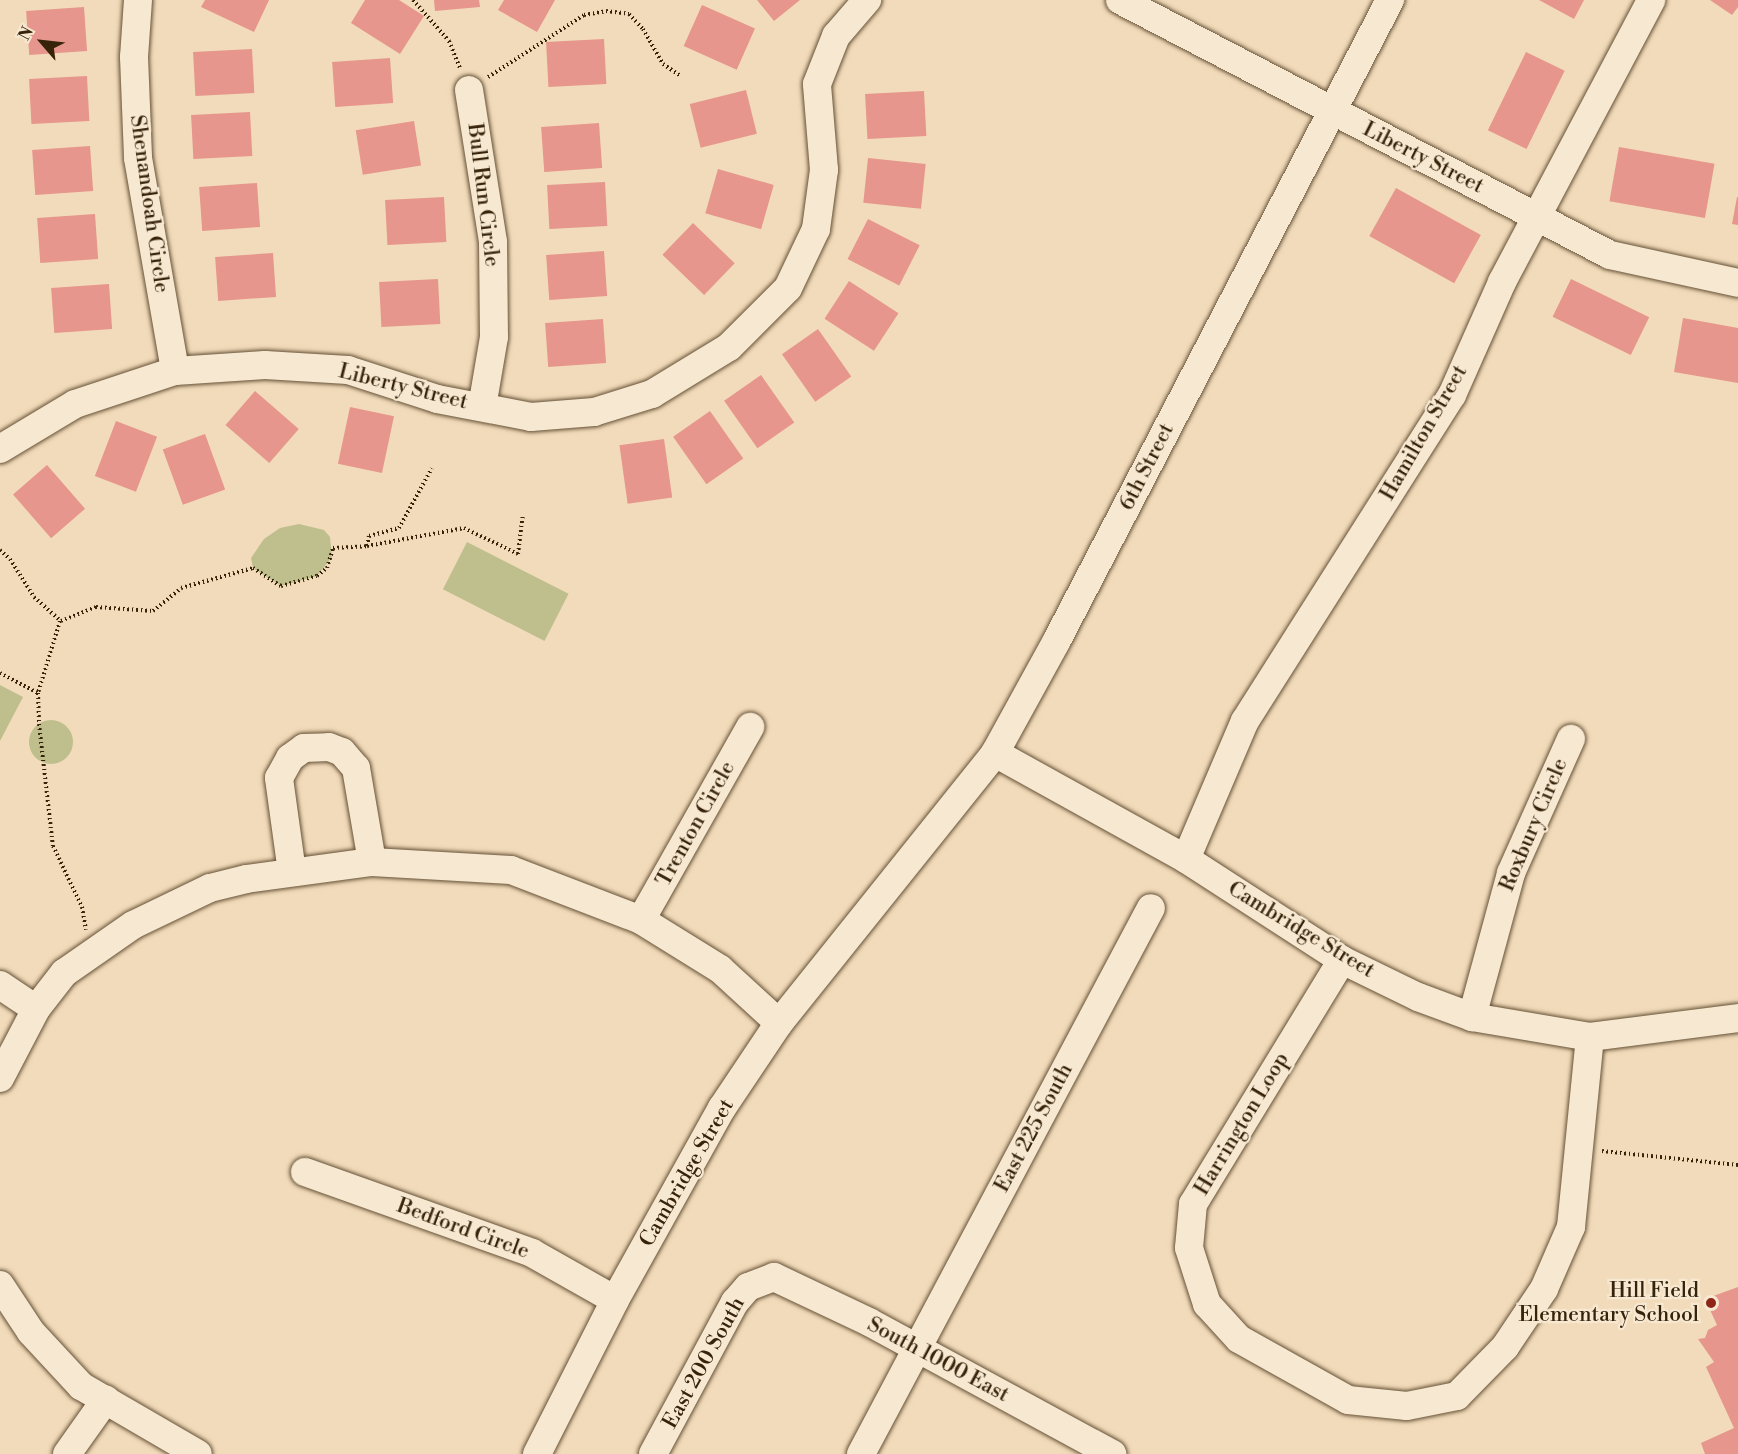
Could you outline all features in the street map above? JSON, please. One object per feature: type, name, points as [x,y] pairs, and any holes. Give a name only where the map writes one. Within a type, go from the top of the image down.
[{"type":"street","name":"Shenandoah Circle","points":[[138,0],[134,57],[138,158],[175,371]]},
{"type":"street","name":"Liberty Street","points":[[0,449],[75,404],[175,371],[265,364],[348,370],[437,399],[531,417],[594,412],[652,394],[729,347],[788,288],[816,229],[824,170],[806,84],[836,36],[867,0]]},
{"type":"street","name":"Liberty Street","points":[[1120,0],[1610,255],[1738,283]]},
{"type":"street","name":"6th Street","points":[[869,912],[994,753],[1390,0]]},
{"type":"street","name":"Hamilton Street","points":[[1186,859],[1245,721],[1452,395],[1502,282],[1651,0]]},
{"type":"street","name":"Bull Run Circle","points":[[469,90],[493,242],[494,337],[482,407]]},
{"type":"street","name":"Trenton Circle","points":[[641,920],[750,727]]},
{"type":"street","name":"Roxbury Circle","points":[[1472,1017],[1510,873],[1571,739]]},
{"type":"street","points":[[292,872],[279,778],[290,758],[304,748],[329,747],[342,752],[356,768],[372,862]]},
{"type":"street","name":"Cambridge Street","points":[[994,753],[1186,859],[1342,960],[1418,997],[1472,1017],[1590,1037],[1738,1018]]},
{"type":"street","points":[[0,1078],[36,1009],[64,972],[90,951],[169,905],[210,888],[292,872],[372,862],[512,870],[641,920],[720,969],[779,1023]]},
{"type":"street","name":"East 225 South","points":[[861,1454],[1151,908]]},
{"type":"street","name":"Cambridge Street","points":[[537,1454],[615,1300],[722,1108],[779,1023],[869,912]]},
{"type":"street","name":"Harrington Loop","points":[[1342,960],[1193,1204],[1189,1248],[1208,1304],[1239,1339],[1348,1400],[1407,1406],[1457,1396],[1505,1347],[1544,1289],[1571,1227],[1590,1037]]},
{"type":"street","points":[[0,986],[36,1009]]},
{"type":"street","name":"Bedford Circle","points":[[305,1172],[532,1253],[615,1300]]},
{"type":"street","name":"South 1000 East","points":[[762,1280],[774,1277],[789,1281],[1112,1454]]},
{"type":"street","name":"East 200 South","points":[[653,1454],[735,1302],[748,1287],[762,1280]]},
{"type":"street","points":[[0,1285],[54,1360],[81,1386],[198,1454]]},
{"type":"street","points":[[67,1454],[106,1399]]},
{"type":"path","points":[[413,0],[449,41],[469,90],[559,29],[584,15],[606,11],[629,14],[643,29],[663,64],[681,76]]},
{"type":"path","points":[[367,546],[369,536],[399,528],[432,468]]},
{"type":"path","points":[[61,621],[96,607],[153,611],[181,588],[253,568],[281,586],[317,576],[327,568],[333,548],[367,546],[464,528],[518,554],[523,516]]},
{"type":"path","points":[[0,550],[10,559],[34,597],[61,621]]},
{"type":"path","points":[[61,621],[38,693],[53,846],[82,907],[90,951]]},
{"type":"path","points":[[0,673],[38,693]]},
{"type":"path","points":[[1602,1151],[1738,1166]]},
{"type":"green space","points":[[299,524],[324,530],[330,537],[332,557],[317,576],[281,586],[253,568],[251,558],[264,539],[280,528]]},
{"type":"green space","points":[[467,542],[569,594],[545,641],[443,589]]},
{"type":"green space","points":[[0,685],[23,697],[0,741]]},
{"type":"green space","points":[[51,720],[66,727],[73,742],[66,757],[51,764],[36,757],[29,742],[36,727]]},
{"type":"building","points":[[205,0],[269,0],[254,32],[201,7]]},
{"type":"building","points":[[365,0],[399,0],[424,16],[400,54],[351,23]]},
{"type":"building","points":[[434,0],[479,0],[480,7],[435,11]]},
{"type":"building","points":[[504,0],[555,0],[537,32],[498,10]]},
{"type":"building","points":[[757,0],[800,0],[774,21]]},
{"type":"building","points":[[1539,0],[1584,0],[1574,19]]},
{"type":"building","points":[[1710,0],[1738,0],[1738,7],[1732,15]]},
{"type":"building","points":[[702,5],[755,29],[737,70],[684,46]]},
{"type":"building","points":[[84,7],[87,51],[29,55],[26,11]]},
{"type":"building","points":[[604,39],[606,84],[548,87],[546,42]]},
{"type":"building","points":[[252,49],[254,93],[195,96],[193,52]]},
{"type":"building","points":[[1526,52],[1565,71],[1527,149],[1488,130]]},
{"type":"building","points":[[390,58],[393,103],[335,107],[332,62]]},
{"type":"building","points":[[87,76],[89,121],[31,124],[29,79]]},
{"type":"building","points":[[746,90],[757,134],[701,148],[690,104]]},
{"type":"building","points":[[924,91],[926,136],[867,139],[865,94]]},
{"type":"building","points":[[250,112],[252,156],[193,159],[191,115]]},
{"type":"building","points":[[414,121],[421,165],[363,175],[356,130]]},
{"type":"building","points":[[599,123],[602,168],[544,172],[541,127]]},
{"type":"building","points":[[90,146],[93,191],[35,195],[32,150]]},
{"type":"building","points":[[1619,147],[1715,164],[1705,218],[1609,201]]},
{"type":"building","points":[[868,158],[926,164],[921,209],[863,203]]},
{"type":"building","points":[[718,169],[774,185],[761,229],[705,213]]},
{"type":"building","points":[[605,182],[607,226],[549,229],[547,185]]},
{"type":"building","points":[[257,183],[260,227],[202,231],[199,187]]},
{"type":"building","points":[[1396,188],[1481,235],[1454,283],[1369,236]]},
{"type":"building","points":[[444,197],[446,242],[387,245],[385,200]]},
{"type":"building","points":[[1738,197],[1738,225],[1732,224]]},
{"type":"building","points":[[95,214],[98,259],[40,263],[37,218]]},
{"type":"building","points":[[868,219],[920,245],[899,285],[848,259]]},
{"type":"building","points":[[693,223],[735,263],[704,295],[662,255]]},
{"type":"building","points":[[604,251],[607,296],[549,300],[546,255]]},
{"type":"building","points":[[273,253],[276,297],[218,301],[215,257]]},
{"type":"building","points":[[438,279],[440,324],[381,327],[379,282]]},
{"type":"building","points":[[1571,279],[1649,317],[1631,355],[1553,317]]},
{"type":"building","points":[[849,281],[898,313],[874,351],[824,319]]},
{"type":"building","points":[[109,284],[112,329],[54,333],[51,288]]},
{"type":"building","points":[[1683,318],[1738,328],[1738,383],[1674,372]]},
{"type":"building","points":[[603,319],[606,363],[548,367],[545,323]]},
{"type":"building","points":[[818,329],[851,377],[815,402],[782,354]]},
{"type":"building","points":[[761,375],[794,423],[757,448],[724,401]]},
{"type":"building","points":[[255,391],[299,429],[269,463],[225,425]]},
{"type":"building","points":[[350,407],[394,416],[382,473],[338,464]]},
{"type":"building","points":[[710,411],[743,459],[706,484],[673,437]]},
{"type":"building","points":[[116,421],[157,437],[136,492],[95,476]]},
{"type":"building","points":[[205,434],[225,489],[183,505],[163,449]]},
{"type":"building","points":[[664,439],[672,497],[628,504],[619,445]]},
{"type":"building","points":[[47,465],[85,509],[51,538],[13,495]]},
{"type":"building","points":[[1738,1287],[1738,1454],[1705,1454],[1701,1443],[1734,1428],[1706,1367],[1714,1362],[1698,1339],[1705,1338],[1708,1330],[1717,1325],[1705,1299]]},
{"type":"place","name":"Hill Field Elementary School","points":[[1711,1303]]}]
